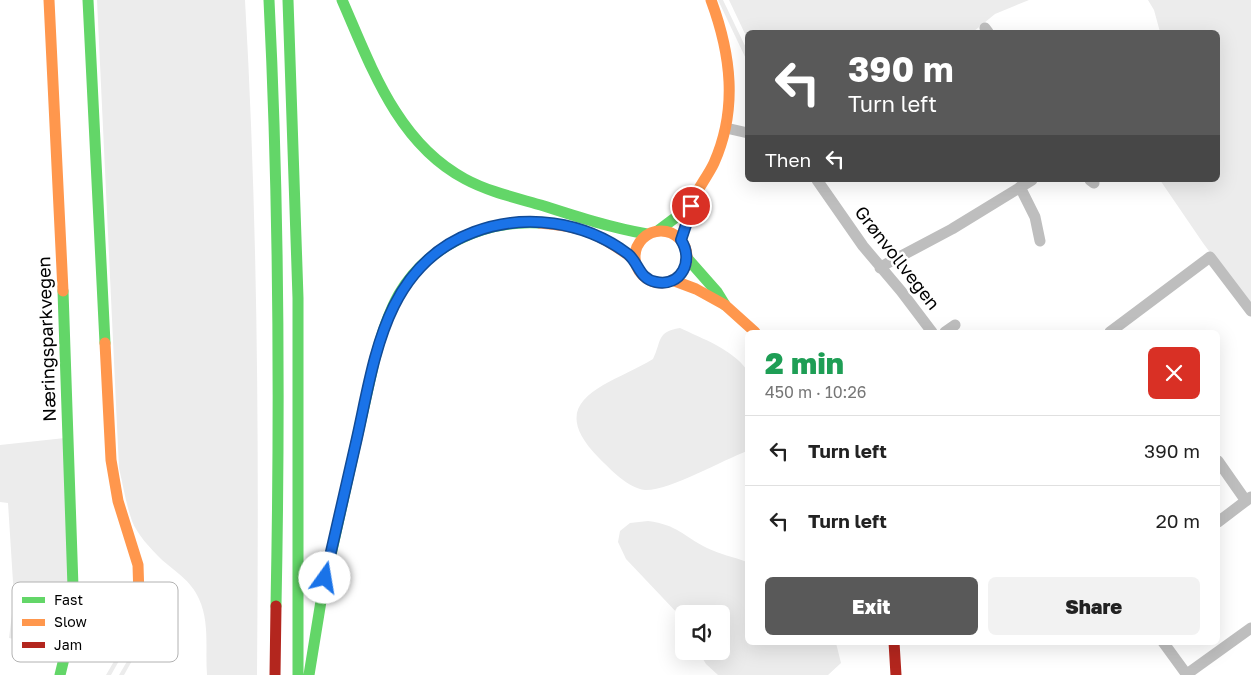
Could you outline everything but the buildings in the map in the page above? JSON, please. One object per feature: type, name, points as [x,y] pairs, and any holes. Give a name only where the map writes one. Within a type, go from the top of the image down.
[{"type":"main road","name":"Næringsparkvegen","points":[[49,0],[63,296],[73,582]]},
{"type":"main road","points":[[88,0],[111,460],[118,500],[138,565],[139,582]]},
{"type":"main road","points":[[269,0],[278,299],[278,500],[275,675]]},
{"type":"main road","points":[[288,0],[298,298],[298,675]]},
{"type":"main road","points":[[342,0],[379,82],[397,115],[425,151],[440,163],[463,178],[488,189],[610,226],[648,234]]},
{"type":"main road","points":[[681,240],[691,206],[714,164],[726,128],[730,101],[730,70],[725,38],[711,0]]},
{"type":"main road","points":[[691,206],[659,230],[648,234],[637,245],[635,260],[638,269],[648,280],[657,282],[672,280],[726,304]]},
{"type":"main road","points":[[309,675],[322,595],[374,362],[384,326],[405,285],[430,258],[453,242],[484,229],[513,222],[540,222],[580,228],[611,243],[635,260]]},
{"type":"main road","points":[[659,230],[671,232],[681,240],[686,249],[687,258],[683,270],[672,280]]},
{"type":"main road","points":[[687,258],[717,290],[726,304],[753,330]]},
{"type":"main road","points":[[894,645],[896,675]]},
{"type":"main road","name":"Næringsparkvegen","points":[[60,675],[63,662]]},
{"type":"street","points":[[726,128],[745,132]]},
{"type":"street","name":"Grønvollvegen","points":[[818,182],[880,268],[901,291],[930,330]]},
{"type":"street","points":[[880,268],[952,229],[1029,182]]},
{"type":"street","points":[[1020,187],[1036,217],[1040,240]]},
{"type":"street","points":[[1113,330],[1210,257],[1251,311]]},
{"type":"street","points":[[948,330],[955,325]]},
{"type":"street","points":[[1220,464],[1248,499],[1220,520]]},
{"type":"street","points":[[1165,645],[1187,675],[1251,628]]},
{"type":"shaded area","points":[[97,0],[245,0],[253,169],[257,338],[257,675],[207,675],[205,617],[196,592],[140,536],[132,521],[126,501],[119,468]]},
{"type":"shaded area","points":[[718,0],[723,0],[745,46],[745,57]]},
{"type":"shaded area","points":[[729,0],[1029,0],[995,14],[975,30],[745,30],[745,34]]},
{"type":"shaded area","points":[[1148,0],[1251,0],[1251,307],[1203,243],[1161,182],[1220,182],[1220,30],[1159,30],[1154,10]]},
{"type":"shaded area","points":[[680,328],[725,350],[745,368],[745,452],[668,486],[655,489],[639,489],[626,482],[614,472],[599,458],[583,438],[577,421],[579,407],[588,396],[602,386],[653,359],[661,338],[672,330]]},
{"type":"shaded area","points":[[65,438],[70,582],[13,582],[8,503],[0,502],[0,445]]},
{"type":"shaded area","points":[[648,521],[658,523],[680,532],[712,550],[745,561],[745,645],[836,645],[841,663],[828,675],[718,675],[704,660],[730,660],[730,605],[675,605],[675,611],[626,559],[618,542],[620,531],[630,523]]},
{"type":"shaded area","points":[[12,614],[12,639],[9,638]]},
{"type":"shaded area","points":[[114,662],[118,662],[111,675],[106,675]]},
{"type":"shaded area","points":[[127,662],[131,662],[124,675],[119,675]]},
{"type":"traffic: fast","points":[[88,0],[105,343]]},
{"type":"traffic: fast","points":[[269,0],[278,303],[276,606]]},
{"type":"traffic: fast","points":[[288,0],[298,298],[298,675]]},
{"type":"traffic: fast","points":[[342,0],[364,51],[389,101],[421,145],[441,164],[474,184],[493,191],[595,222],[647,234]]},
{"type":"traffic: fast","points":[[659,230],[691,206]]},
{"type":"traffic: fast","points":[[309,675],[322,595],[374,362],[384,327],[399,294],[425,262],[459,239],[478,231],[498,226],[518,223],[539,223]]},
{"type":"traffic: fast","points":[[687,258],[717,292],[725,305]]},
{"type":"traffic: fast","points":[[63,291],[73,582]]},
{"type":"traffic: fast","points":[[60,675],[63,662]]},
{"type":"traffic: slow","points":[[49,0],[63,291]]},
{"type":"traffic: slow","points":[[681,240],[692,201],[714,163],[722,143],[729,102],[727,61],[718,20],[711,0]]},
{"type":"traffic: slow","points":[[539,223],[568,226],[590,233],[635,260]]},
{"type":"traffic: slow","points":[[656,231],[666,231],[676,235],[683,242],[687,257],[683,272],[676,279],[666,283],[656,283],[646,279],[639,272],[635,262],[635,252],[639,242],[646,235],[656,231]]},
{"type":"traffic: slow","points":[[672,280],[696,289],[725,305],[753,330]]},
{"type":"traffic: slow","points":[[105,343],[111,460],[118,501],[138,565],[139,582]]},
{"type":"traffic: jam","points":[[275,675],[276,606]]},
{"type":"traffic: jam","points":[[894,645],[896,675]]},
{"type":"route","points":[[325,578],[374,362],[384,326],[405,285],[421,267],[440,250],[473,232],[513,222],[540,222],[580,228],[597,235],[635,260],[641,274],[646,278],[654,282],[663,283],[680,275],[686,264],[687,252],[681,240],[691,206]]}]
